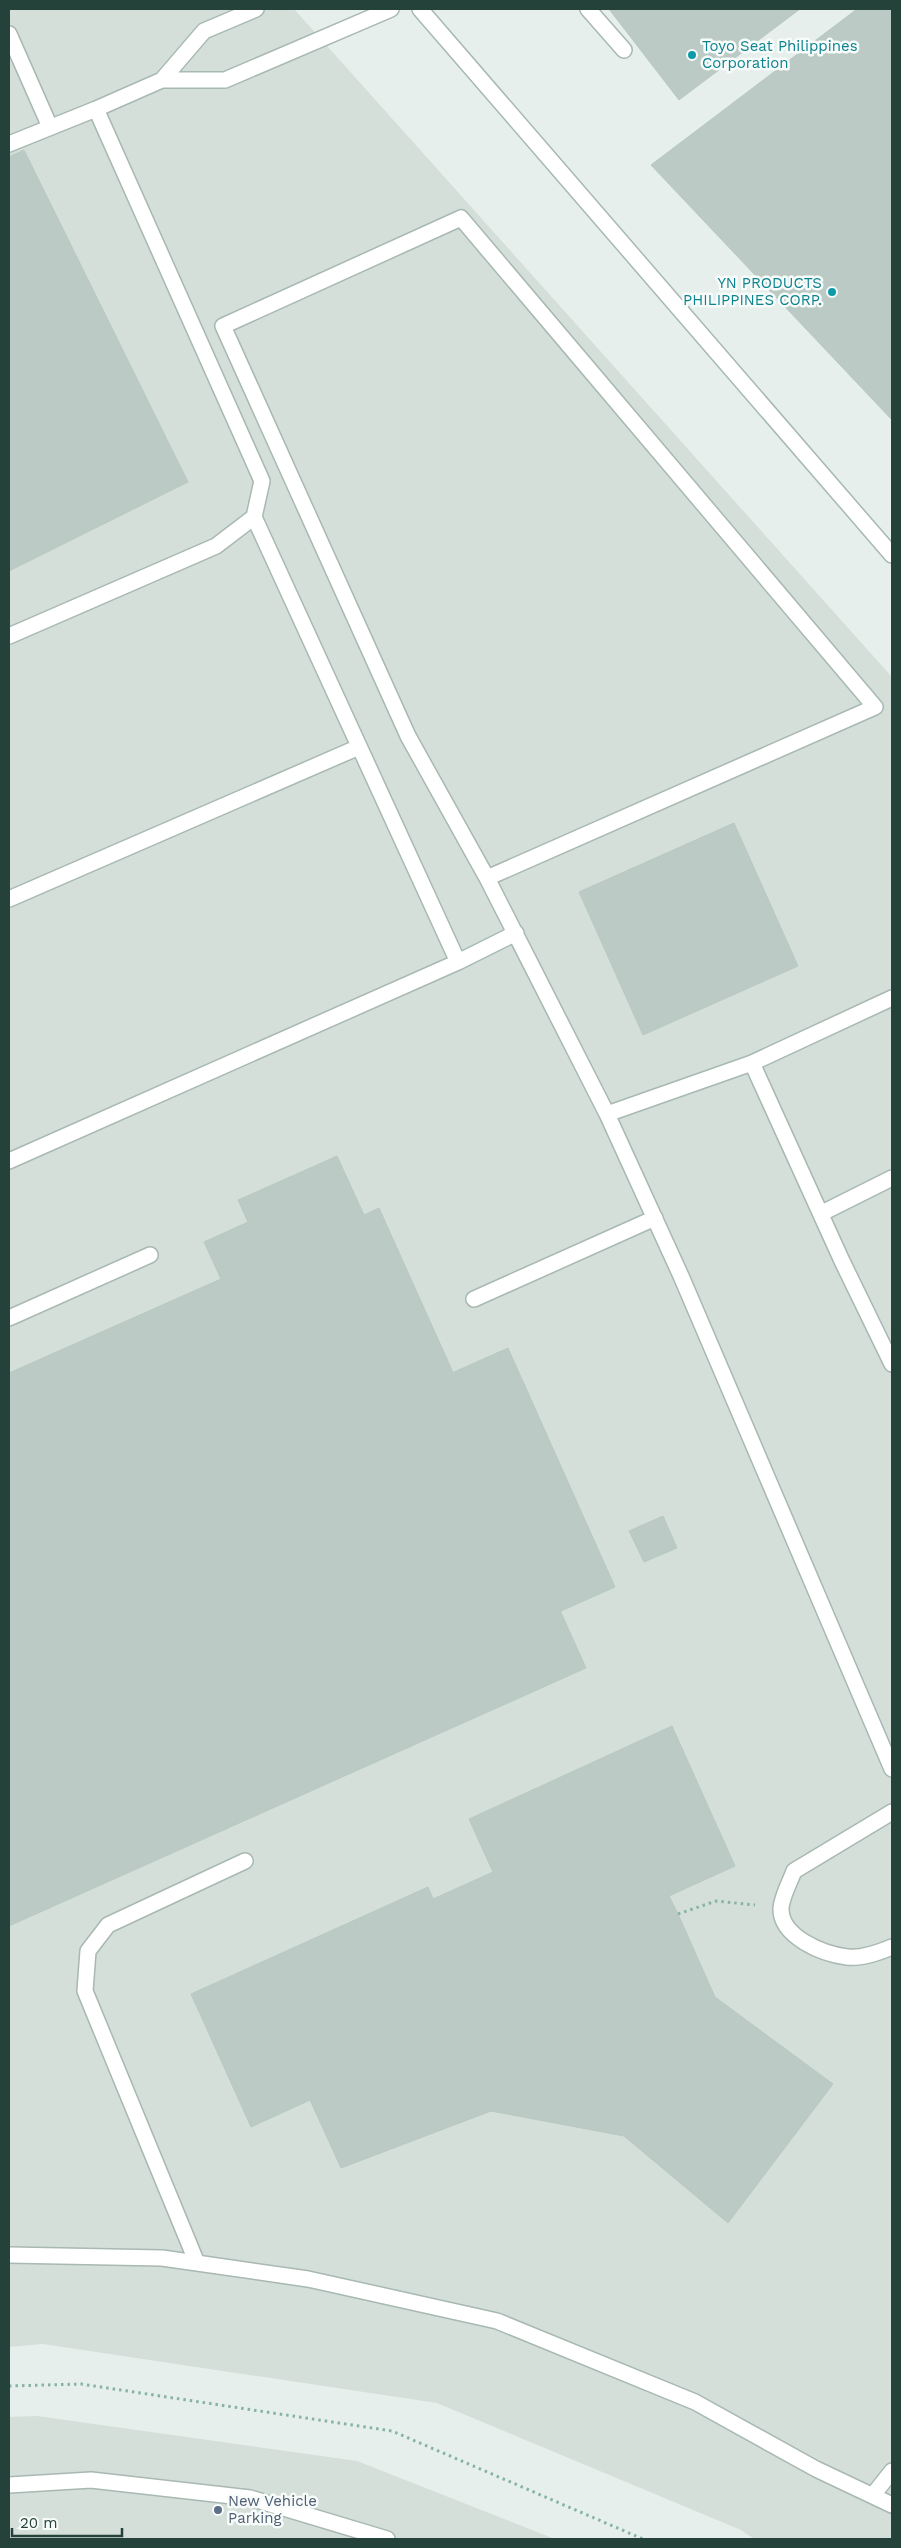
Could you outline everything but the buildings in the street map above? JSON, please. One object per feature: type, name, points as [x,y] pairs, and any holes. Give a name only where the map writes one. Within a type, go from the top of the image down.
[{"type":"street","points":[[162,80],[204,31],[256,9]]},
{"type":"street","points":[[9,144],[162,80],[225,80],[391,9]]},
{"type":"street","points":[[420,9],[892,555]]},
{"type":"street","points":[[588,9],[624,50]]},
{"type":"street","points":[[9,34],[50,127]]},
{"type":"street","points":[[96,109],[262,481],[254,517],[458,962]]},
{"type":"street","points":[[487,878],[875,707],[461,218],[223,326],[408,736],[516,933],[607,1114],[655,1218],[892,1769]]},
{"type":"street","points":[[9,636],[216,546],[254,517]]},
{"type":"street","points":[[9,898],[359,747]]},
{"type":"street","points":[[9,1161],[458,962],[516,933]]},
{"type":"street","points":[[607,1114],[752,1063],[892,998]]},
{"type":"street","points":[[752,1063],[822,1213],[842,1261],[892,1364]]},
{"type":"street","points":[[822,1213],[892,1178]]},
{"type":"street","points":[[474,1299],[655,1218]]},
{"type":"street","points":[[9,1318],[150,1255]]},
{"type":"street","points":[[892,1812],[794,1871],[781,1907],[785,1923],[801,1940],[826,1952],[849,1958],[879,1952],[892,1947]]},
{"type":"street","points":[[196,2263],[85,1991],[88,1951],[108,1925],[245,1861]]},
{"type":"street","points":[[9,2255],[162,2258],[308,2279],[497,2321],[695,2402],[816,2469],[892,2505]]},
{"type":"street","points":[[873,2495],[892,2470]]},
{"type":"street","points":[[9,2485],[91,2480],[250,2498],[386,2539]]},
{"type":"path","points":[[9,2386],[81,2384],[392,2431],[643,2539]]},
{"type":"shaded area","points":[[9,9],[294,9],[892,677],[892,2539],[754,2539],[741,2530],[437,2403],[43,2344],[9,2347]]},
{"type":"shaded area","name":"New Vehicle Parking","points":[[37,2416],[357,2461],[555,2539],[9,2539],[9,2417]]},
{"type":"place","name":"Toyo Seat Philippines Corporation","points":[[692,55]]},
{"type":"place","name":"YN PRODUCTS PHILIPPINES CORP.","points":[[832,292]]},
{"type":"place","name":"New Vehicle Parking","points":[[218,2510]]}]
